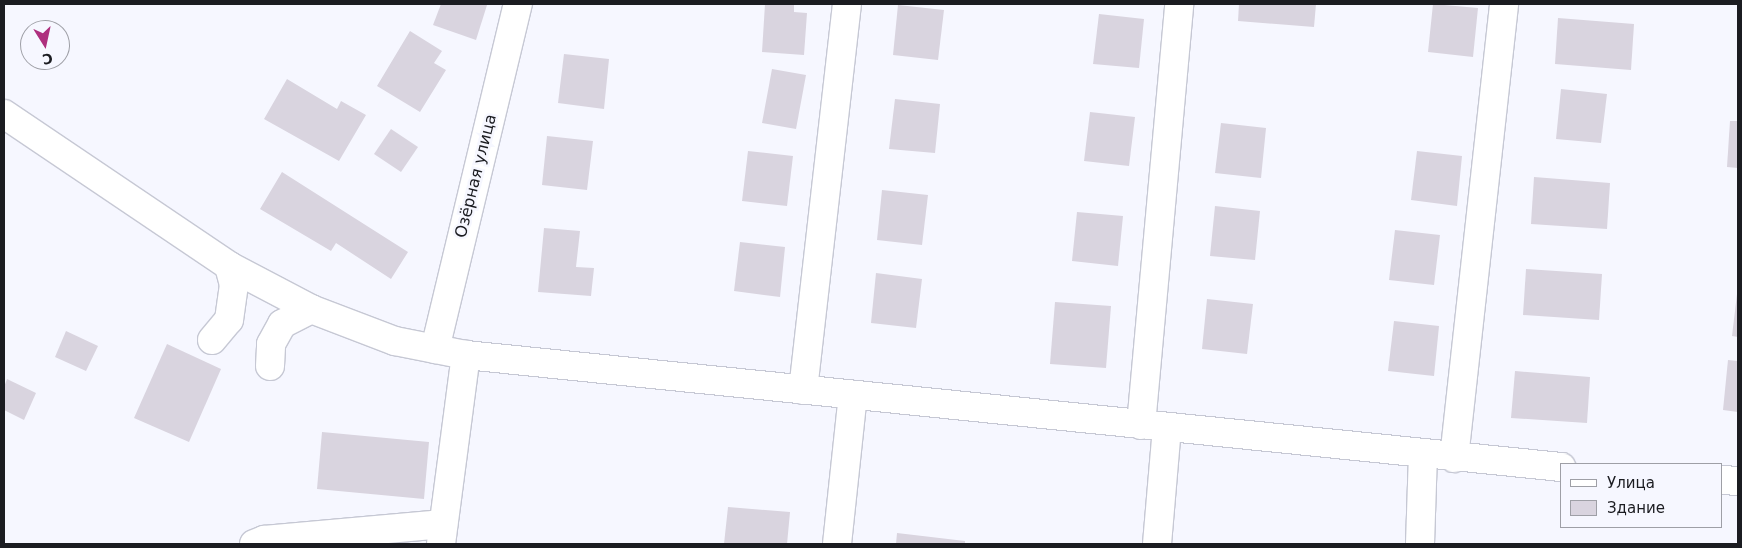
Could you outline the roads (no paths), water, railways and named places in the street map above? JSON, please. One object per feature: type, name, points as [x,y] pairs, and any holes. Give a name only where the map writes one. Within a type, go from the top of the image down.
[{"type":"street","name":"Озёрная улица","points":[[435,349],[518,4]]},
{"type":"street","points":[[803,390],[847,4]]},
{"type":"street","points":[[1157,544],[1154,427],[1178,4]]},
{"type":"street","points":[[1454,458],[1504,4]]},
{"type":"street","points":[[4,114],[229,266],[311,310],[394,341],[466,355],[1454,458],[1560,467]]},
{"type":"street","points":[[212,340],[229,320],[234,285],[229,266]]},
{"type":"street","points":[[270,366],[271,344],[282,324],[311,310]]},
{"type":"street","points":[[254,544],[264,540],[442,534],[466,355]]},
{"type":"street","points":[[837,544],[853,395]]},
{"type":"street","points":[[1420,544],[1423,454]]},
{"type":"street","points":[[1722,480],[1738,481]]}]
